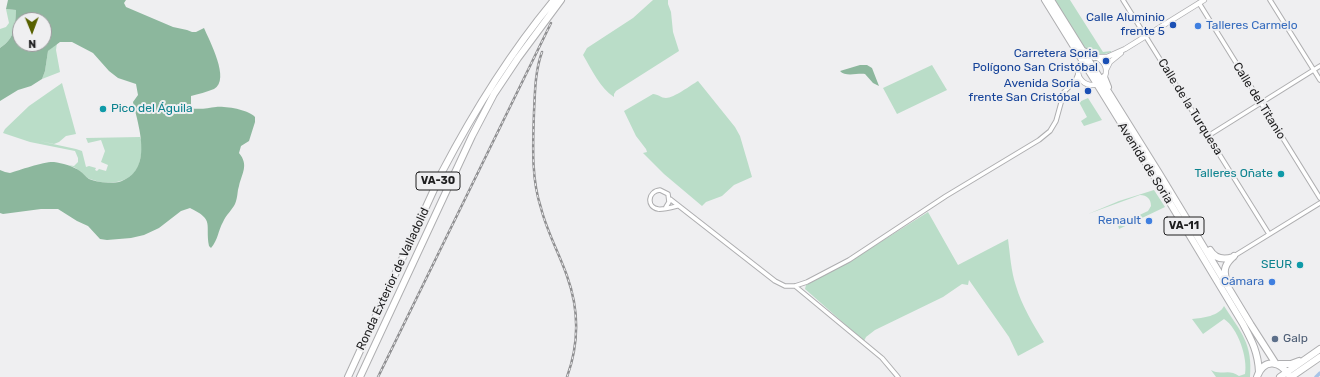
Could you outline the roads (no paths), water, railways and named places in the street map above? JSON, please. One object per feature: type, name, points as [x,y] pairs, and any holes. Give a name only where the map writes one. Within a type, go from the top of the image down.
[{"type":"highway","name":"Ronda Exterior de Valladolid","points":[[348,377],[442,172],[456,146],[488,90],[507,61],[554,0]]},
{"type":"highway","name":"Ronda Exterior de Valladolid","points":[[360,377],[475,130],[494,94],[540,27],[561,0]]},
{"type":"highway","name":"Avenida de Soria","points":[[1045,0],[1084,58],[1108,87],[1116,100],[1116,104],[1240,307],[1278,364]]},
{"type":"highway","name":"Avenida de Soria","points":[[1051,0],[1082,50],[1084,58]]},
{"type":"highway","points":[[1082,50],[1096,57]]},
{"type":"highway","name":"Avenida de Soria","points":[[1102,79],[1248,333],[1257,353],[1258,375]]},
{"type":"highway","points":[[1198,236],[1216,257],[1226,259],[1234,256]]},
{"type":"highway","points":[[1234,256],[1228,262],[1225,277],[1240,307]]},
{"type":"highway","points":[[1280,377],[1289,375],[1306,363],[1320,349]]},
{"type":"highway","points":[[1278,364],[1306,363],[1320,357]]},
{"type":"highway","points":[[1298,377],[1306,363]]},
{"type":"highway","name":"VA-11","points":[[1258,375],[1267,365],[1278,364],[1289,375]]},
{"type":"street","name":"Calle de la Turquesa","points":[[1123,0],[1270,234]]},
{"type":"street","points":[[678,206],[660,209],[655,208],[651,204],[650,196],[655,191],[660,190],[668,194],[670,199],[678,206],[775,281],[785,286],[795,286],[807,282],[848,260],[946,196],[1039,140],[1050,131],[1056,121],[1064,92],[1075,81],[1078,74],[1078,65],[1084,58],[1108,57],[1125,49],[1204,0]]},
{"type":"street","points":[[1270,0],[1320,80]]},
{"type":"street","name":"Calle del Titanio","points":[[1199,3],[1320,198]]},
{"type":"street","points":[[1075,81],[1082,81],[1091,86],[1102,79],[1110,62],[1125,49]]},
{"type":"street","points":[[1096,57],[1104,64],[1102,79]]},
{"type":"street","points":[[1208,136],[1320,66]]},
{"type":"street","points":[[1078,74],[1082,81]]},
{"type":"street","points":[[666,207],[670,199]]},
{"type":"street","points":[[1234,256],[1320,203]]},
{"type":"street","points":[[795,286],[882,358],[898,377]]},
{"type":"waterway","points":[[1316,377],[1320,373]]},
{"type":"railway","points":[[378,377],[551,23]]},
{"type":"railway","points":[[542,52],[535,89],[533,161],[538,197],[550,234],[567,276],[574,301],[576,326],[574,352],[567,377]]},
{"type":"place","name":"Calle Aluminio frente 5","points":[[1173,25]]},
{"type":"place","name":"Talleres Carmelo","points":[[1198,26]]},
{"type":"place","name":"Carretera Soria Polígono San Cristóbal","points":[[1106,61]]},
{"type":"place","name":"Avenida Soria frente San Cristóbal","points":[[1088,91]]},
{"type":"place","name":"Pico del Águila","points":[[103,109]]},
{"type":"place","name":"Talleres Oñate","points":[[1281,174]]},
{"type":"place","name":"Renault","points":[[1149,221]]},
{"type":"place","name":"SEUR","points":[[1300,265]]},
{"type":"place","name":"Cámara","points":[[1272,282]]},
{"type":"place","name":"Galp","points":[[1275,339]]}]
